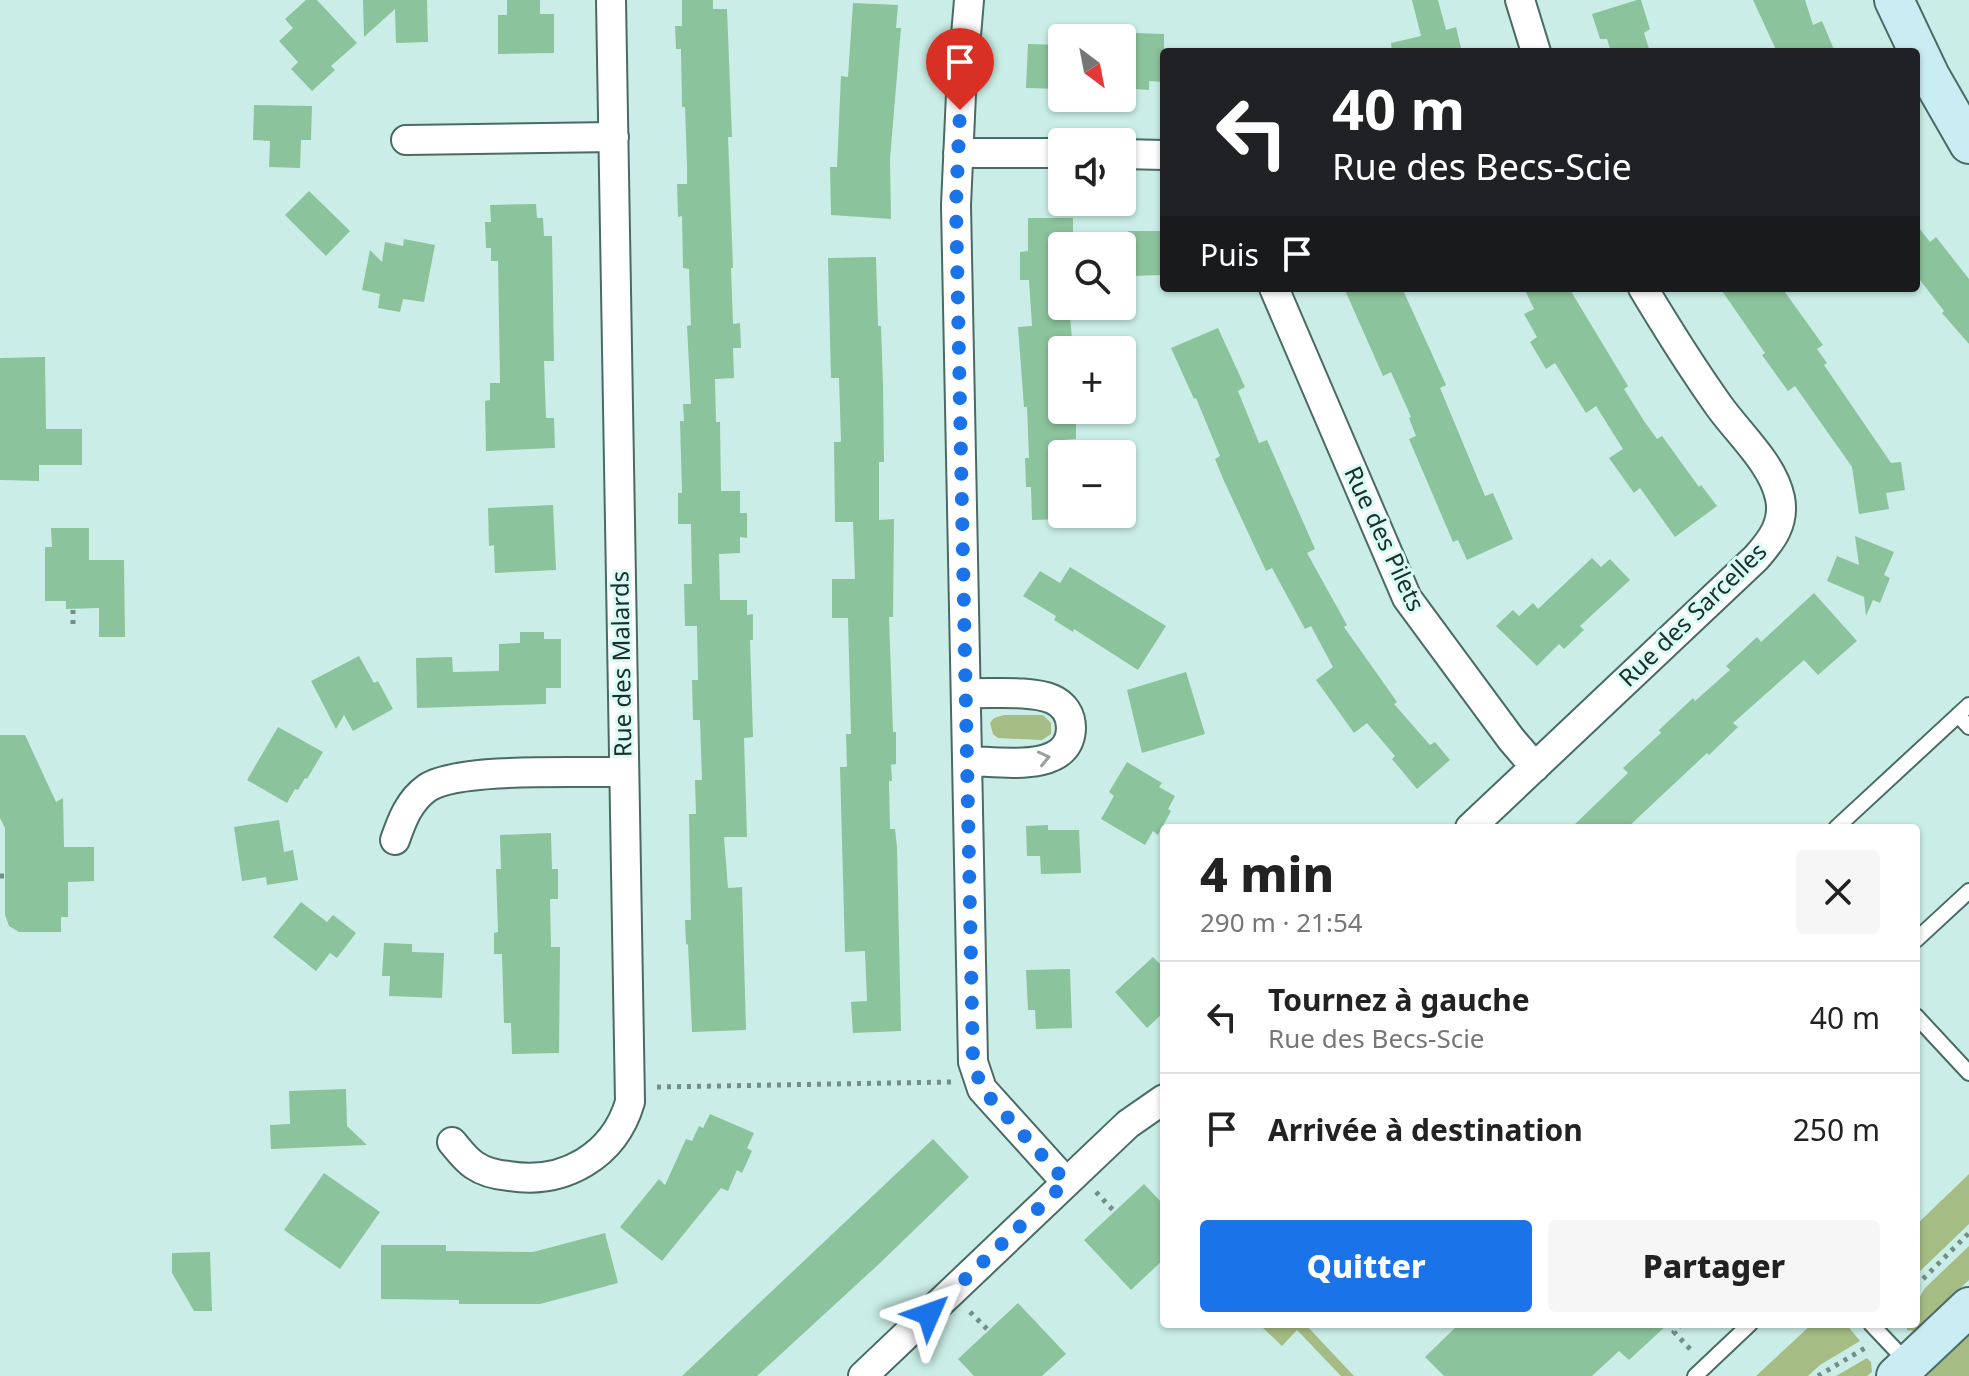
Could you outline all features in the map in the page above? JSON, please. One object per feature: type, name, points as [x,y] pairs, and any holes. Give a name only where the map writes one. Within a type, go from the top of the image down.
[{"type":"street","name":"Rue des Malards","points":[[452,1142],[483,1170],[520,1178],[543,1178],[569,1171],[594,1157],[618,1131],[626,1115],[631,1085],[611,0]]},
{"type":"street","points":[[969,0],[956,205],[972,1049],[976,1075],[989,1099],[1079,1185]]},
{"type":"street","points":[[1520,0],[1535,48]]},
{"type":"street","points":[[1894,0],[1917,48]]},
{"type":"street","points":[[1920,55],[1969,144]]},
{"type":"street","points":[[406,140],[614,137]]},
{"type":"street","points":[[958,153],[1048,153]]},
{"type":"street","points":[[1136,154],[1160,155]]},
{"type":"street","name":"Rue des Pilets","points":[[1276,292],[1402,588],[1418,616],[1535,767]]},
{"type":"street","name":"Rue des Sarcelles","points":[[1474,824],[1756,558],[1773,538],[1780,519],[1780,500],[1772,476],[1693,368],[1646,292]]},
{"type":"street","points":[[966,693],[1036,696],[1055,700],[1068,713],[1071,732],[1064,748],[1052,758],[1034,762],[967,761]]},
{"type":"street","points":[[395,840],[401,821],[416,797],[439,781],[469,776],[624,772]]},
{"type":"street","points":[[863,1376],[1079,1185],[1128,1124],[1160,1102]]},
{"type":"street","points":[[1903,1370],[1969,1307]]},
{"type":"lane","points":[[1840,824],[1963,710],[1969,727]]},
{"type":"lane","points":[[1920,936],[1969,891]]},
{"type":"lane","points":[[1920,1020],[1969,1073]]},
{"type":"lane","points":[[1695,1376],[1746,1328]]},
{"type":"lane","points":[[1874,1328],[1903,1370]]},
{"type":"path","points":[[73,609],[73,624]]},
{"type":"path","points":[[652,1087],[954,1082]]},
{"type":"path","points":[[1079,1185],[1114,1211]]},
{"type":"path","points":[[1920,1282],[1969,1233]]},
{"type":"path","points":[[965,1306],[989,1331]]},
{"type":"path","points":[[1674,1332],[1678,1328]]},
{"type":"path","points":[[1818,1376],[1865,1348]]},
{"type":"green space","points":[[1004,715],[1043,715],[1051,723],[1051,734],[1042,740],[998,738],[993,734],[990,723]]},
{"type":"green space","points":[[1969,1174],[1969,1224],[1920,1271],[1920,1221]]},
{"type":"green space","points":[[1969,1246],[1969,1280],[1920,1326],[1920,1296]]},
{"type":"green space","points":[[1263,1328],[1309,1328],[1354,1376],[1341,1376],[1297,1330],[1282,1346]]},
{"type":"green space","points":[[1808,1328],[1849,1328],[1860,1341],[1820,1365],[1808,1376],[1756,1376]]},
{"type":"green space","points":[[1969,1335],[1969,1376],[1926,1376]]},
{"type":"green space","points":[[1867,1358],[1871,1362],[1872,1372],[1867,1376],[1836,1376]]},
{"type":"building","points":[[306,0],[317,0],[357,43],[331,66],[335,70],[312,91],[291,69],[298,62],[279,41],[293,28],[285,19]]},
{"type":"building","points":[[363,0],[427,0],[428,42],[396,43],[395,9],[364,37]]},
{"type":"building","points":[[507,0],[540,0],[540,14],[554,14],[554,53],[498,54],[498,15],[507,15]]},
{"type":"building","points":[[682,0],[713,0],[713,9],[727,9],[732,137],[728,137],[733,324],[740,323],[741,348],[733,348],[734,378],[715,379],[716,422],[720,422],[721,491],[740,491],[740,513],[747,513],[747,538],[740,537],[740,553],[719,554],[720,600],[747,600],[747,615],[753,614],[753,640],[750,640],[753,737],[744,738],[747,837],[724,837],[728,888],[742,887],[746,1030],[692,1032],[685,920],[691,920],[689,814],[696,814],[695,780],[702,780],[700,720],[693,720],[692,680],[698,680],[697,626],[685,626],[684,584],[692,584],[691,524],[678,524],[678,493],[682,493],[680,421],[684,421],[683,404],[691,404],[687,326],[691,325],[689,269],[683,268],[682,216],[678,217],[677,184],[687,184],[681,49],[676,49],[675,26],[682,26]]},
{"type":"building","points":[[1412,0],[1438,0],[1446,30],[1456,27],[1461,48],[1392,48],[1391,43],[1421,36]]},
{"type":"building","points":[[1641,0],[1650,29],[1644,33],[1649,48],[1610,48],[1607,39],[1600,39],[1592,14]]},
{"type":"building","points":[[1753,0],[1805,0],[1813,25],[1822,21],[1833,48],[1775,48]]},
{"type":"building","points":[[853,3],[898,5],[896,28],[901,28],[890,159],[891,219],[831,215],[830,167],[837,167],[841,76],[848,77]]},
{"type":"building","points":[[1136,33],[1164,34],[1164,48],[1160,48],[1160,82],[1149,81],[1149,90],[1136,89]]},
{"type":"building","points":[[1028,44],[1048,45],[1048,89],[1026,88]]},
{"type":"building","points":[[254,105],[312,106],[311,140],[301,140],[300,168],[269,167],[270,141],[253,140]]},
{"type":"building","points":[[309,191],[350,231],[326,256],[285,215]]},
{"type":"building","points":[[536,204],[537,218],[543,218],[544,236],[552,236],[554,361],[544,361],[546,418],[554,418],[555,448],[486,451],[485,401],[490,400],[490,383],[500,383],[498,261],[491,261],[491,248],[486,248],[485,222],[491,222],[490,205]]},
{"type":"building","points":[[1028,218],[1073,218],[1073,232],[1048,232],[1048,320],[1070,320],[1072,336],[1048,336],[1048,424],[1076,424],[1076,439],[1048,440],[1048,519],[1032,520],[1031,487],[1026,487],[1025,458],[1029,458],[1027,407],[1024,407],[1018,327],[1032,326],[1029,280],[1020,280],[1020,252],[1028,251]]},
{"type":"building","points":[[1920,229],[1930,242],[1936,237],[1969,279],[1969,344],[1942,313],[1944,311],[1920,280]]},
{"type":"building","points":[[1128,231],[1160,231],[1160,275],[1136,276],[1136,232]]},
{"type":"building","points":[[404,239],[435,245],[424,302],[403,299],[400,312],[378,308],[380,294],[362,290],[370,250],[382,262],[385,242],[403,246]]},
{"type":"building","points":[[876,257],[884,462],[879,462],[879,520],[894,519],[893,617],[889,617],[896,764],[891,765],[892,781],[889,781],[890,829],[895,829],[897,847],[901,1031],[853,1033],[851,1002],[867,1001],[865,951],[845,952],[840,767],[847,767],[846,734],[851,734],[848,618],[832,618],[832,579],[855,579],[853,522],[835,522],[834,442],[841,442],[839,378],[831,378],[828,258]]},
{"type":"building","points":[[1346,292],[1404,292],[1446,385],[1440,388],[1485,496],[1493,493],[1513,539],[1467,560],[1458,540],[1453,542],[1409,439],[1416,436],[1411,417],[1391,372],[1383,376]]},
{"type":"building","points":[[1526,292],[1571,292],[1628,386],[1624,389],[1644,421],[1657,439],[1662,436],[1699,487],[1701,485],[1717,506],[1675,537],[1640,488],[1634,493],[1609,458],[1623,449],[1596,406],[1586,413],[1555,363],[1546,369],[1530,342],[1537,337],[1524,314],[1534,309]]},
{"type":"building","points":[[1723,292],[1785,292],[1823,345],[1817,349],[1827,363],[1824,365],[1891,463],[1901,462],[1905,490],[1886,493],[1889,509],[1859,514],[1852,467],[1795,386],[1788,391],[1762,355],[1765,353]]},
{"type":"building","points":[[1218,328],[1245,387],[1238,391],[1259,443],[1267,440],[1315,549],[1307,553],[1347,625],[1344,627],[1397,702],[1394,704],[1430,745],[1435,742],[1450,760],[1417,789],[1367,723],[1354,733],[1316,680],[1333,667],[1311,626],[1305,629],[1272,568],[1266,571],[1224,481],[1215,459],[1220,456],[1171,348]]},
{"type":"building","points":[[45,357],[46,429],[82,429],[82,465],[39,465],[39,481],[0,480],[0,358]]},
{"type":"building","points":[[553,505],[556,570],[495,573],[494,545],[489,546],[488,508]]},
{"type":"building","points":[[51,528],[89,528],[89,560],[124,560],[125,637],[99,637],[99,608],[66,609],[66,601],[45,601],[45,547],[52,547]]},
{"type":"building","points":[[1855,536],[1894,552],[1884,575],[1890,578],[1880,603],[1873,600],[1866,616],[1864,597],[1827,581],[1837,556],[1859,565]]},
{"type":"building","points":[[1592,558],[1601,567],[1610,559],[1630,580],[1580,626],[1584,630],[1564,649],[1559,644],[1537,666],[1496,626],[1513,610],[1519,616],[1533,603],[1538,609]]},
{"type":"building","points":[[1070,567],[1166,626],[1138,670],[1074,629],[1073,632],[1054,620],[1056,616],[1023,596],[1040,571],[1060,583]]},
{"type":"building","points":[[1814,593],[1857,641],[1818,675],[1804,660],[1733,723],[1738,727],[1709,755],[1707,753],[1631,824],[1575,824],[1628,773],[1623,768],[1661,733],[1659,730],[1693,698],[1695,701],[1730,670],[1726,666],[1757,637],[1761,642]]},
{"type":"building","points":[[520,632],[544,632],[544,639],[561,639],[561,688],[546,688],[546,704],[417,708],[416,658],[452,657],[453,672],[499,671],[499,644],[520,643]]},
{"type":"building","points":[[359,656],[374,683],[378,681],[393,709],[353,731],[344,715],[336,729],[311,681]]},
{"type":"building","points":[[1186,672],[1205,734],[1142,753],[1127,690]]},
{"type":"building","points":[[278,727],[323,752],[307,779],[298,790],[295,789],[287,803],[247,780]]},
{"type":"building","points":[[0,735],[25,735],[56,802],[63,798],[64,847],[94,847],[94,881],[68,882],[68,917],[61,917],[61,932],[19,932],[9,926],[5,915],[5,828],[0,818]]},
{"type":"building","points":[[1127,762],[1162,783],[1159,787],[1175,796],[1168,809],[1171,811],[1164,824],[1160,824],[1158,835],[1153,831],[1145,845],[1101,819],[1114,796],[1109,792]]},
{"type":"building","points":[[279,820],[284,852],[293,850],[298,880],[267,885],[266,877],[242,881],[234,827]]},
{"type":"building","points":[[1048,825],[1048,830],[1079,830],[1081,873],[1041,874],[1040,856],[1027,856],[1026,826]]},
{"type":"building","points":[[551,833],[552,869],[558,869],[558,899],[550,899],[551,947],[560,947],[559,1053],[512,1054],[511,1023],[504,1023],[502,954],[494,954],[494,933],[498,932],[496,869],[501,869],[500,835]]},
{"type":"building","points":[[301,902],[327,922],[333,915],[356,933],[337,958],[330,953],[316,971],[273,937]]},
{"type":"building","points":[[384,943],[412,944],[412,952],[444,953],[442,998],[389,996],[390,976],[382,976]]},
{"type":"building","points":[[1153,957],[1160,964],[1160,1016],[1147,1028],[1115,992]]},
{"type":"building","points":[[1070,969],[1072,1028],[1036,1029],[1035,1010],[1028,1010],[1026,970]]},
{"type":"building","points":[[346,1089],[347,1126],[367,1145],[271,1149],[270,1125],[290,1124],[289,1091]]},
{"type":"building","points":[[710,1114],[754,1133],[747,1148],[752,1151],[742,1173],[737,1170],[728,1191],[721,1188],[662,1261],[620,1227],[659,1179],[665,1185],[686,1139],[692,1141],[699,1126],[703,1128]]},
{"type":"building","points":[[933,1139],[969,1177],[880,1263],[757,1376],[682,1376]]},
{"type":"building","points":[[324,1173],[380,1212],[340,1269],[284,1230]]},
{"type":"building","points":[[1144,1184],[1160,1201],[1160,1263],[1131,1290],[1084,1240]]},
{"type":"building","points":[[605,1233],[618,1283],[540,1304],[459,1304],[459,1300],[381,1299],[381,1245],[446,1245],[446,1251],[533,1252]]},
{"type":"building","points":[[210,1252],[212,1311],[194,1311],[172,1273],[172,1253]]},
{"type":"building","points":[[1018,1303],[1066,1354],[1042,1376],[974,1376],[958,1359]]},
{"type":"building","points":[[1455,1328],[1664,1328],[1629,1360],[1619,1351],[1592,1376],[1444,1376],[1425,1357]]},
{"type":"route","points":[[929,1314],[1066,1182],[989,1099],[978,1083],[973,1062],[956,205],[960,110]]}]
